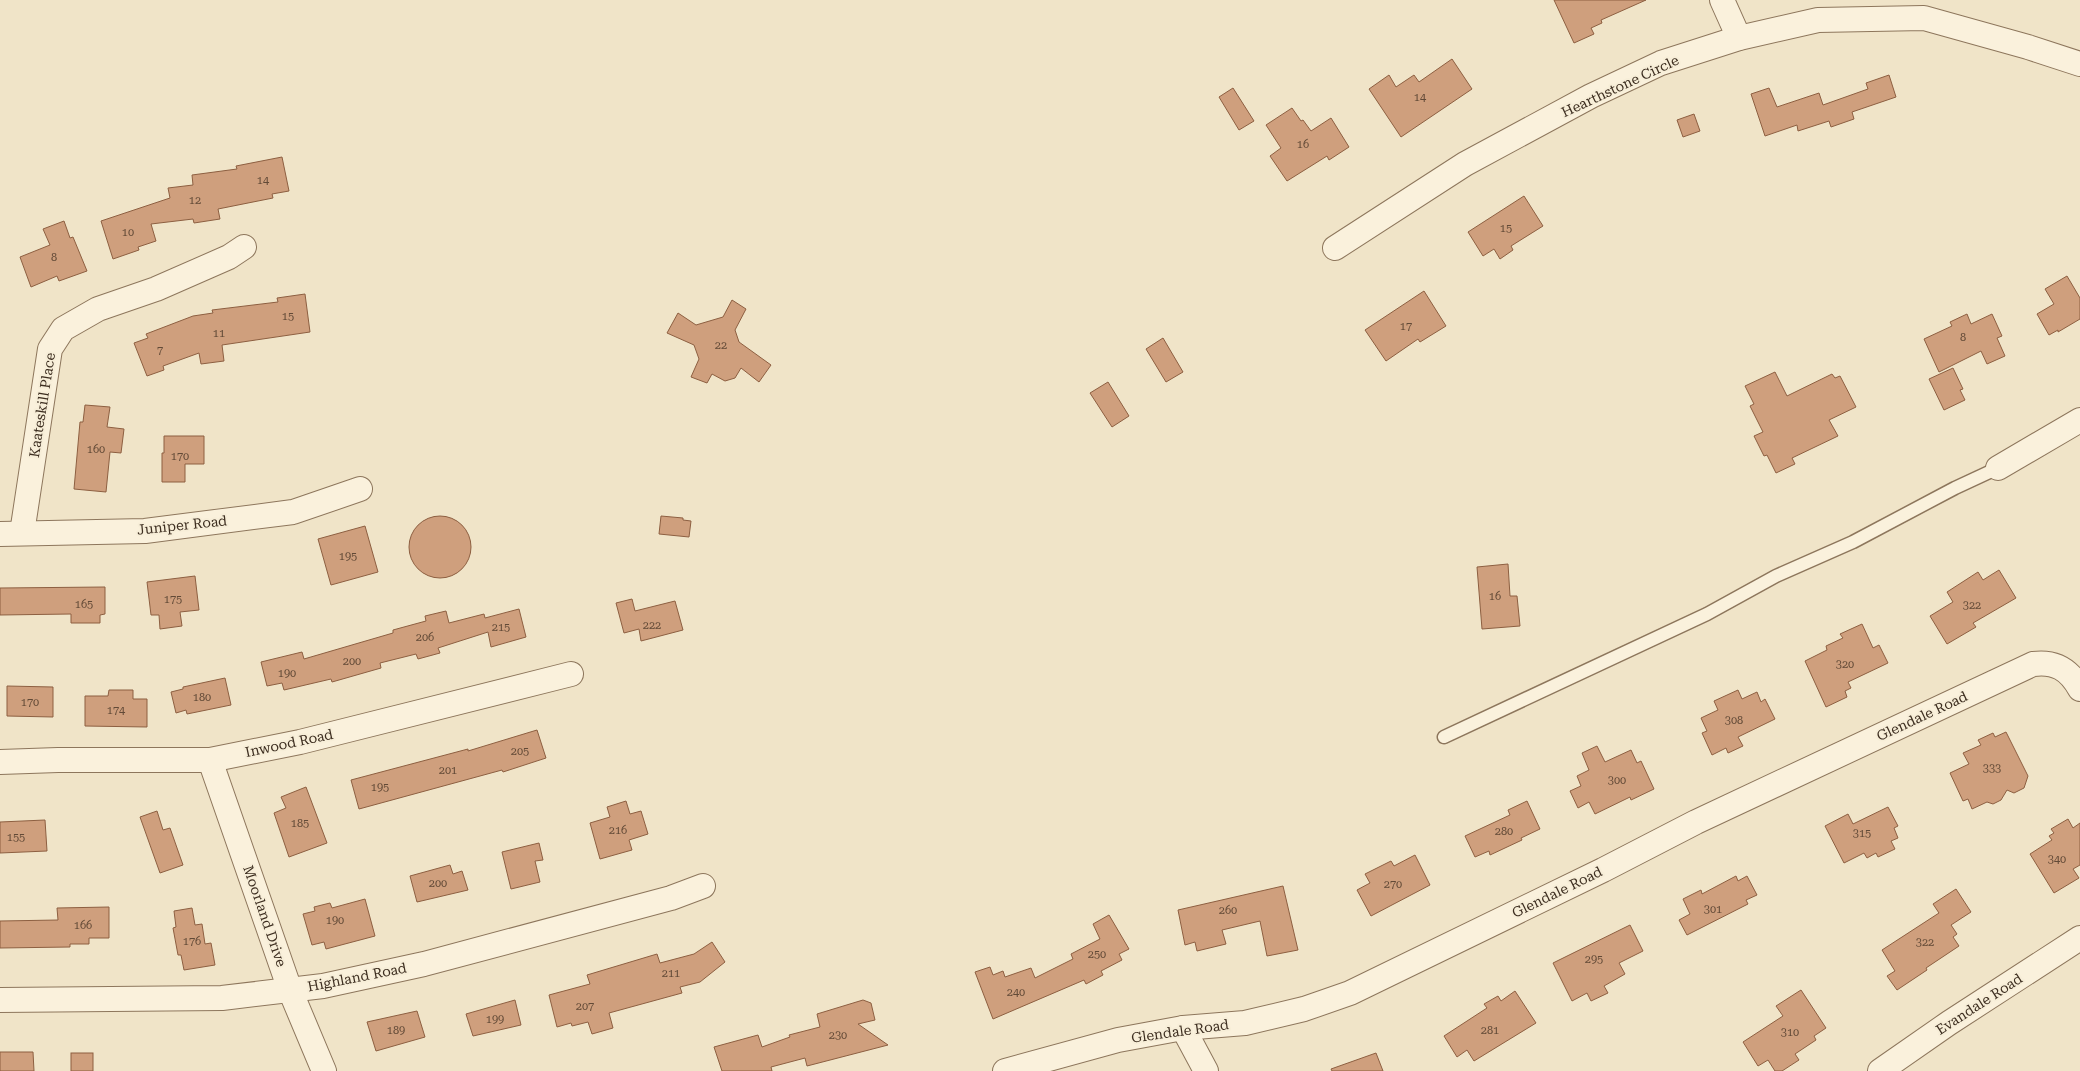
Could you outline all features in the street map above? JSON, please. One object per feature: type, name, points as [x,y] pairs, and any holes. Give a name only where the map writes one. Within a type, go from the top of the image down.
[{"type":"street","points":[[1722,0],[1739,38]]},
{"type":"street","name":"Hearthstone Circle","points":[[1335,248],[1465,164],[1591,96],[1662,63],[1739,38],[1818,20],[1924,18],[2028,47],[2080,64]]},
{"type":"street","name":"Kaateskill Place","points":[[11,534],[50,349],[63,329],[98,309],[156,290],[229,257],[244,246]]},
{"type":"street","points":[[1998,468],[2080,420]]},
{"type":"street","name":"Juniper Road","points":[[11,534],[145,530],[293,512],[360,489]]},
{"type":"street","name":"Glendale Road","points":[[1005,1071],[1118,1040],[1183,1028],[1245,1023],[1304,1009],[1350,993],[1603,870],[1696,822],[2033,664],[2048,662],[2062,668],[2076,681],[2080,688]]},
{"type":"street","name":"Inwood Road","points":[[0,762],[210,760],[300,742],[571,674]]},
{"type":"street","name":"Moorland Drive","points":[[210,760],[290,990],[324,1071]]},
{"type":"street","name":"Highland Road","points":[[0,1000],[222,998],[323,986],[424,964],[671,898],[704,886]]},
{"type":"street","name":"Evandale Road","points":[[1880,1071],[1949,1023],[2080,938]]},
{"type":"street","points":[[1183,1028],[1206,1071]]},
{"type":"lane","points":[[1444,737],[1707,614],[1776,576],[1853,542],[1955,488],[1998,468]]},
{"type":"building","points":[[1554,0],[1646,0],[1601,20],[1602,23],[1591,28],[1594,34],[1574,43]]},
{"type":"building","points":[[1452,59],[1472,89],[1401,137],[1369,89],[1389,75],[1396,87],[1414,75],[1419,82]]},
{"type":"building","points":[[1889,75],[1896,97],[1852,112],[1854,119],[1831,127],[1829,121],[1798,131],[1797,125],[1765,136],[1751,94],[1769,88],[1777,107],[1819,93],[1823,105],[1868,89],[1866,83]]},
{"type":"building","points":[[1233,88],[1254,121],[1239,130],[1219,97]]},
{"type":"building","points":[[1292,108],[1311,131],[1331,118],[1349,147],[1329,160],[1327,156],[1287,181],[1270,156],[1281,148],[1266,125]]},
{"type":"building","points":[[1694,114],[1700,131],[1683,137],[1677,120]]},
{"type":"building","points":[[282,157],[289,191],[272,194],[273,198],[218,209],[220,219],[194,223],[193,219],[151,224],[156,241],[138,247],[139,250],[113,259],[101,221],[170,198],[168,188],[193,185],[192,175],[237,169],[236,166]]},
{"type":"building","points":[[1524,196],[1543,226],[1511,246],[1513,250],[1500,259],[1494,249],[1483,256],[1468,232]]},
{"type":"building","points":[[64,221],[70,238],[73,237],[87,271],[59,281],[57,276],[31,287],[20,257],[50,245],[43,229]]},
{"type":"building","points":[[2067,276],[2080,298],[2080,319],[2049,335],[2037,314],[2054,304],[2045,289]]},
{"type":"building","points":[[1424,291],[1446,326],[1420,342],[1418,339],[1386,361],[1365,330]]},
{"type":"building","points":[[305,294],[310,332],[222,345],[224,361],[201,364],[199,353],[163,366],[164,370],[147,376],[134,343],[148,338],[146,334],[193,316],[213,313],[212,310],[278,302],[277,298]]},
{"type":"building","points":[[732,300],[746,309],[735,330],[739,342],[771,365],[759,382],[741,368],[735,378],[725,381],[712,374],[707,383],[691,377],[699,359],[694,345],[667,333],[678,313],[696,325],[723,317]]},
{"type":"building","points":[[1967,314],[1971,324],[1992,314],[2002,336],[1997,338],[2005,356],[1987,364],[1981,351],[1939,372],[1924,339],[1952,326],[1950,322]]},
{"type":"building","points":[[1163,338],[1183,372],[1166,382],[1146,349]]},
{"type":"building","points":[[1953,368],[1963,389],[1960,390],[1965,400],[1944,410],[1929,379]]},
{"type":"building","points":[[1775,372],[1787,396],[1832,374],[1835,378],[1840,376],[1856,407],[1829,420],[1838,436],[1792,458],[1795,464],[1776,473],[1767,455],[1764,456],[1754,436],[1763,432],[1750,406],[1754,404],[1745,386]]},
{"type":"building","points":[[1108,382],[1129,416],[1112,427],[1090,393]]},
{"type":"building","points":[[85,405],[110,407],[107,427],[124,429],[121,453],[110,452],[106,492],[74,489],[80,422],[83,422]]},
{"type":"building","points":[[164,436],[204,436],[204,464],[185,464],[185,482],[162,482]]},
{"type":"building","points":[[440,516],[457,521],[462,525],[466,530],[471,547],[466,564],[462,569],[457,573],[440,578],[423,573],[418,569],[414,564],[409,547],[414,530],[418,525],[423,521]]},
{"type":"building","points":[[661,516],[683,518],[683,520],[691,521],[689,537],[659,534]]},
{"type":"building","points":[[365,526],[378,572],[331,585],[318,539]]},
{"type":"building","points":[[1508,564],[1510,596],[1517,596],[1520,626],[1482,629],[1477,567]]},
{"type":"building","points":[[1999,570],[2016,598],[1973,623],[1976,627],[1947,644],[1930,616],[1953,602],[1947,592],[1978,572],[1983,580]]},
{"type":"building","points":[[195,576],[199,610],[180,612],[182,626],[160,629],[159,615],[151,615],[147,582]]},
{"type":"building","points":[[105,587],[105,614],[100,615],[100,623],[71,623],[71,614],[0,615],[0,588]]},
{"type":"building","points":[[632,599],[635,611],[675,601],[683,630],[641,641],[639,629],[624,633],[616,603]]},
{"type":"building","points":[[519,609],[526,637],[491,647],[488,632],[438,648],[440,653],[418,659],[416,654],[380,663],[381,668],[332,682],[331,679],[284,690],[282,683],[267,686],[261,662],[302,652],[304,659],[393,633],[393,630],[426,621],[425,616],[446,611],[449,623],[484,614],[485,618]]},
{"type":"building","points":[[1862,624],[1873,648],[1879,645],[1888,663],[1848,682],[1851,688],[1845,691],[1847,697],[1826,707],[1805,661],[1827,650],[1826,646],[1843,638],[1840,634]]},
{"type":"building","points":[[225,678],[231,705],[187,714],[186,710],[176,713],[171,692],[183,689],[183,687]]},
{"type":"building","points":[[7,686],[53,687],[53,717],[7,716]]},
{"type":"building","points":[[109,690],[133,690],[133,699],[147,699],[147,727],[85,726],[85,696],[108,696]]},
{"type":"building","points":[[1738,690],[1742,699],[1757,692],[1761,702],[1765,699],[1775,719],[1738,737],[1743,746],[1728,753],[1726,748],[1712,755],[1702,733],[1707,731],[1701,718],[1718,710],[1714,701]]},
{"type":"building","points":[[537,730],[546,758],[503,772],[502,770],[359,809],[351,780],[468,749],[468,751]]},
{"type":"building","points":[[2006,732],[2028,776],[2024,788],[2014,793],[2007,790],[2001,800],[1993,804],[1987,802],[1972,809],[1968,799],[1963,801],[1950,773],[1969,764],[1963,753],[1981,745],[1978,740],[1993,733],[1995,737]]},
{"type":"building","points":[[1597,746],[1605,762],[1631,750],[1637,763],[1641,761],[1654,789],[1631,800],[1630,797],[1595,814],[1589,802],[1578,808],[1570,791],[1581,786],[1577,776],[1589,770],[1582,753]]},
{"type":"building","points":[[306,787],[327,843],[289,857],[274,813],[286,808],[281,797]]},
{"type":"building","points":[[626,801],[630,814],[641,811],[648,834],[629,840],[632,850],[600,859],[590,823],[610,817],[607,807]]},
{"type":"building","points":[[1527,801],[1540,829],[1490,855],[1489,851],[1475,857],[1465,836],[1510,815],[1508,810]]},
{"type":"building","points":[[1888,807],[1898,826],[1894,828],[1898,838],[1891,841],[1895,849],[1878,857],[1876,853],[1867,858],[1864,853],[1844,863],[1825,826],[1848,814],[1853,824]]},
{"type":"building","points":[[157,811],[163,830],[170,828],[183,865],[160,873],[140,817]]},
{"type":"building","points":[[2068,819],[2073,828],[2080,823],[2080,865],[2073,869],[2079,878],[2054,893],[2030,854],[2052,840],[2049,836],[2054,833],[2051,829]]},
{"type":"building","points":[[45,820],[47,851],[0,853],[0,822]]},
{"type":"building","points":[[539,843],[543,860],[535,861],[540,882],[511,889],[502,852]]},
{"type":"building","points":[[1415,855],[1430,885],[1371,916],[1357,890],[1370,883],[1365,874],[1391,861],[1394,866]]},
{"type":"building","points":[[450,865],[453,874],[462,871],[468,890],[417,902],[410,876]]},
{"type":"building","points":[[1736,876],[1738,881],[1747,876],[1757,895],[1746,900],[1748,904],[1687,935],[1679,920],[1690,914],[1683,899],[1701,890],[1702,894]]},
{"type":"building","points":[[1283,886],[1298,950],[1267,956],[1260,921],[1222,930],[1226,944],[1197,951],[1195,942],[1185,945],[1178,910]]},
{"type":"building","points":[[1956,889],[1971,912],[1951,925],[1957,934],[1953,937],[1959,946],[1897,990],[1887,976],[1895,971],[1882,950],[1939,913],[1933,904]]},
{"type":"building","points":[[365,899],[375,936],[326,949],[324,942],[312,945],[303,914],[315,911],[314,907],[330,903],[332,908]]},
{"type":"building","points":[[109,907],[109,938],[89,938],[89,944],[70,944],[70,947],[0,948],[0,921],[58,920],[57,908]]},
{"type":"building","points":[[192,908],[195,925],[202,924],[205,944],[211,943],[215,965],[184,970],[181,955],[178,955],[173,928],[176,927],[174,911]]},
{"type":"building","points":[[1109,915],[1129,949],[1119,954],[1122,960],[1101,971],[1103,975],[1086,984],[1084,980],[993,1019],[975,972],[990,967],[993,975],[1003,971],[1005,977],[1031,968],[1035,978],[1073,959],[1071,954],[1100,939],[1093,924]]},
{"type":"building","points":[[1630,925],[1643,951],[1619,963],[1625,974],[1604,986],[1608,993],[1591,1001],[1587,993],[1572,1001],[1553,963]]},
{"type":"building","points":[[712,942],[725,962],[700,982],[680,987],[682,993],[609,1013],[613,1028],[592,1034],[588,1022],[572,1026],[571,1023],[557,1027],[549,995],[590,984],[587,975],[657,954],[660,963],[694,954]]},
{"type":"building","points":[[1801,990],[1826,1028],[1814,1036],[1816,1040],[1795,1054],[1799,1060],[1782,1071],[1775,1071],[1768,1060],[1758,1066],[1743,1042],[1783,1016],[1776,1006]]},
{"type":"building","points":[[1515,991],[1536,1023],[1474,1061],[1467,1050],[1457,1057],[1444,1036],[1487,1008],[1484,1004],[1498,996],[1501,1001]]},
{"type":"building","points":[[515,1000],[521,1025],[473,1036],[466,1014]]},
{"type":"building","points":[[863,1000],[871,1003],[875,1020],[858,1024],[888,1045],[807,1066],[805,1058],[771,1067],[772,1071],[722,1071],[714,1047],[758,1035],[762,1047],[790,1037],[789,1035],[820,1027],[817,1014]]},
{"type":"building","points":[[417,1011],[425,1037],[376,1051],[367,1022]]},
{"type":"building","points":[[0,1052],[33,1052],[34,1071],[0,1071]]},
{"type":"building","points":[[71,1053],[93,1053],[93,1071],[71,1071]]},
{"type":"building","points":[[1376,1053],[1383,1071],[1332,1071],[1331,1069]]}]
